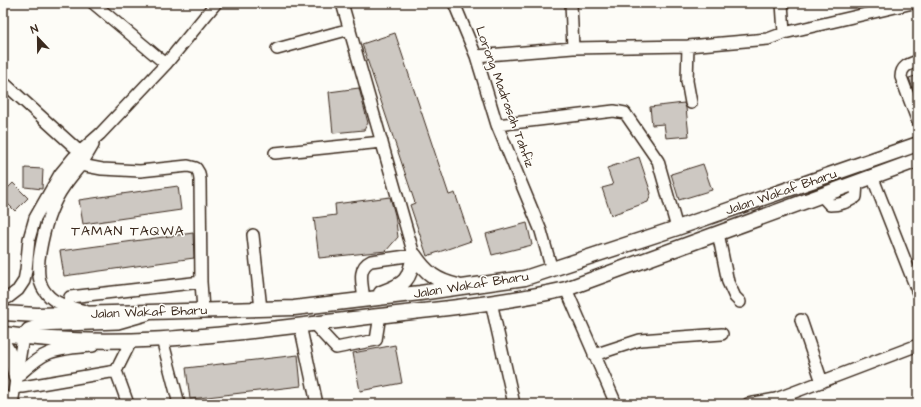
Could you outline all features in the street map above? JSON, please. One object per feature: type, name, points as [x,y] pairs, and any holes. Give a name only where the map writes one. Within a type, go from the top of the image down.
[{"type":"main road","name":"Jalan Wakaf Bharu","points":[[3,313],[37,315],[97,314],[294,308],[525,278],[677,228],[918,144]]},
{"type":"main road","name":"Jalan Wakaf Bharu","points":[[3,334],[66,340],[131,341],[162,339],[307,324],[528,297],[566,289],[718,232],[918,160]]},
{"type":"main road","points":[[414,255],[422,266],[433,276],[446,283],[460,287]]},
{"type":"main road","points":[[364,300],[395,288],[404,281],[411,273],[414,255]]},
{"type":"main road","points":[[3,343],[9,352],[13,363],[15,382]]},
{"type":"street","points":[[93,3],[166,64]]},
{"type":"street","points":[[3,300],[18,290],[24,281],[29,239],[35,218],[60,174],[166,64],[216,3]]},
{"type":"street","points":[[342,3],[414,255],[366,263],[362,268],[361,274],[364,300]]},
{"type":"street","name":"Lorong Madrasah Tahfiz","points":[[454,3],[476,56],[497,125],[541,231],[552,270]]},
{"type":"street","points":[[571,3],[573,48]]},
{"type":"street","points":[[782,3],[784,33]]},
{"type":"street","points":[[476,56],[573,48],[688,46],[768,39],[784,33],[913,3],[918,4]]},
{"type":"street","points":[[277,49],[350,29]]},
{"type":"street","points":[[688,46],[687,81],[691,103]]},
{"type":"street","points":[[918,61],[902,68],[901,72],[918,122]]},
{"type":"street","points":[[3,82],[80,152]]},
{"type":"street","points":[[497,125],[614,111],[625,114],[658,161],[677,228]]},
{"type":"street","points":[[97,314],[54,301],[42,288],[38,270],[42,240],[47,220],[57,198],[66,182],[81,165],[100,134]]},
{"type":"street","points":[[275,152],[382,142]]},
{"type":"street","points":[[81,165],[102,169],[140,172],[188,166],[196,168],[199,173],[200,180],[201,282],[203,310]]},
{"type":"street","points":[[872,176],[918,293]]},
{"type":"street","points":[[718,232],[728,282],[735,297],[740,302]]},
{"type":"street","points":[[252,235],[261,309]]},
{"type":"street","points":[[70,297],[201,282]]},
{"type":"street","points":[[566,289],[616,404]]},
{"type":"street","points":[[491,302],[512,404]]},
{"type":"street","points":[[9,400],[15,382],[23,336],[28,329],[37,326],[118,323],[154,312]]},
{"type":"street","points":[[307,324],[336,348],[376,340],[380,315]]},
{"type":"street","points":[[801,320],[822,382]]},
{"type":"street","points":[[307,324],[317,404]]},
{"type":"street","points":[[594,355],[640,340],[722,334]]},
{"type":"street","points":[[162,339],[179,404]]},
{"type":"street","points":[[128,404],[116,371],[131,341]]},
{"type":"street","name":"Jalan Wakaf Bharu","points":[[15,382],[34,362],[48,354],[65,349],[131,341]]},
{"type":"street","points":[[748,404],[776,399],[918,345]]},
{"type":"street","points":[[15,382],[23,388],[116,371]]},
{"type":"building","points":[[395,33],[449,195],[455,193],[471,241],[427,256],[410,205],[415,203],[362,44]]},
{"type":"building","points":[[918,75],[918,102],[909,78]]},
{"type":"building","points":[[359,88],[368,123],[364,130],[333,133],[329,92]]},
{"type":"building","points":[[684,103],[686,108],[689,136],[666,138],[664,124],[652,125],[650,107]]},
{"type":"building","points":[[639,157],[651,193],[648,202],[611,215],[602,188],[613,185],[607,168]]},
{"type":"building","points":[[703,164],[712,190],[679,200],[671,174]]},
{"type":"building","points":[[25,168],[43,169],[42,189],[25,187]]},
{"type":"building","points":[[13,183],[28,198],[15,211],[3,199],[3,193]]},
{"type":"building","points":[[178,186],[181,210],[83,224],[79,200]]},
{"type":"building","points":[[390,197],[395,215],[398,237],[386,251],[319,258],[314,218],[336,215],[335,204]]},
{"type":"building","points":[[527,223],[532,245],[492,255],[486,234]]},
{"type":"building","points":[[193,233],[194,258],[64,276],[60,251]]},
{"type":"building","points":[[395,345],[402,383],[360,391],[353,353]]},
{"type":"building","points":[[298,355],[301,386],[190,399],[186,368]]},
{"type":"district","name":"TAMAN TAQWA","points":[[128,231]]}]
